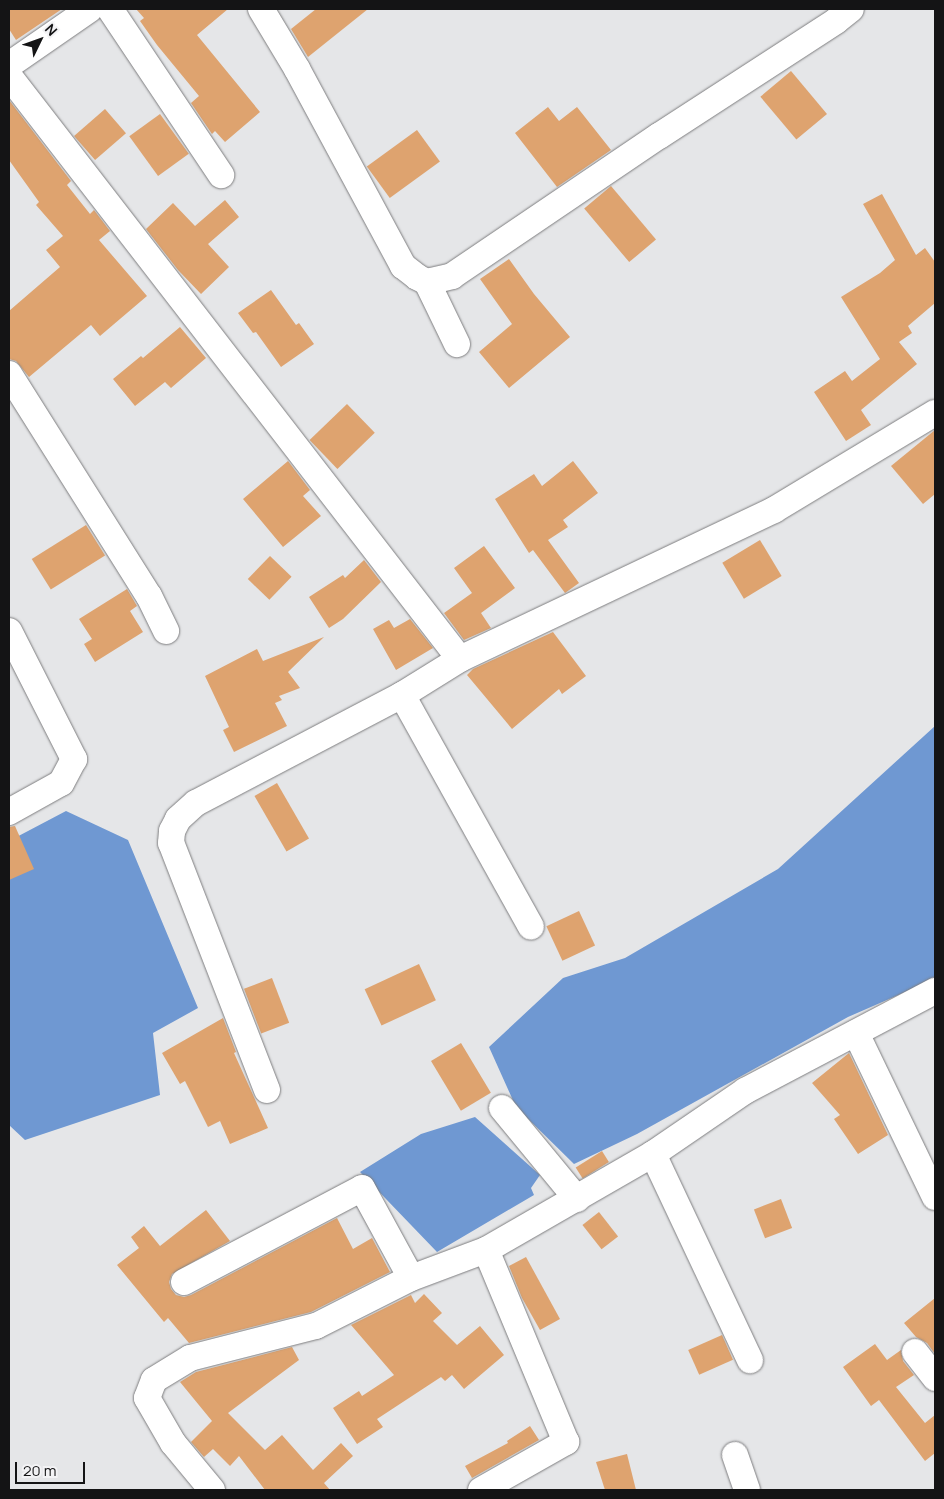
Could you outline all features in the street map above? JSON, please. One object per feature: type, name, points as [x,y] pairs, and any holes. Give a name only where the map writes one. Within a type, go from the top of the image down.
[{"type":"street","points":[[9,65],[90,9]]},
{"type":"street","points":[[110,9],[221,175]]},
{"type":"street","points":[[261,9],[297,69],[403,266],[416,278],[427,282],[452,276],[659,136],[836,21],[851,9]]},
{"type":"street","points":[[9,76],[460,659]]},
{"type":"street","points":[[427,282],[457,344]]},
{"type":"street","points":[[9,374],[149,596],[166,631]]},
{"type":"street","points":[[267,1090],[171,843],[172,831],[178,819],[196,803],[402,694],[460,659],[774,510],[935,413]]},
{"type":"street","points":[[9,631],[74,759],[61,783],[9,812]]},
{"type":"street","points":[[402,694],[531,927]]},
{"type":"street","points":[[212,1490],[173,1443],[147,1398],[154,1380],[190,1358],[316,1326],[411,1278],[486,1250],[653,1154],[745,1091],[935,991]]},
{"type":"street","points":[[856,1033],[935,1197]]},
{"type":"street","points":[[502,1108],[577,1199]]},
{"type":"street","points":[[653,1154],[750,1360]]},
{"type":"street","points":[[184,1282],[362,1188],[411,1278]]},
{"type":"street","points":[[481,1490],[566,1442],[486,1250]]},
{"type":"street","points":[[915,1352],[935,1378]]},
{"type":"street","points":[[736,1455],[747,1490]]},
{"type":"water","points":[[935,726],[935,979],[848,1017],[637,1134],[574,1164],[516,1107],[489,1047],[563,978],[625,958],[778,869]]},
{"type":"water","points":[[66,811],[128,840],[198,1008],[153,1033],[160,1095],[25,1140],[9,1125],[9,841]]},
{"type":"water","points":[[475,1117],[540,1175],[531,1188],[534,1195],[437,1252],[360,1172],[421,1134]]},
{"type":"building","points":[[9,9],[62,9],[16,40],[9,29]]},
{"type":"building","points":[[136,9],[228,9],[197,35],[260,112],[225,142],[215,131],[212,134],[191,103],[199,96],[157,45],[140,21],[144,18]]},
{"type":"building","points":[[316,9],[368,9],[308,57],[291,29]]},
{"type":"building","points":[[791,71],[827,114],[796,140],[760,97]]},
{"type":"building","points":[[9,100],[71,181],[67,185],[90,214],[94,210],[110,231],[99,240],[147,296],[100,336],[91,325],[29,377],[16,361],[9,359],[9,311],[60,267],[46,250],[63,236],[36,205],[39,202],[9,160]]},
{"type":"building","points":[[548,107],[559,121],[577,107],[611,150],[557,187],[515,133]]},
{"type":"building","points":[[105,109],[126,133],[95,160],[74,136]]},
{"type":"building","points":[[160,114],[189,154],[158,176],[129,136]]},
{"type":"building","points":[[417,130],[440,162],[390,198],[367,166]]},
{"type":"building","points":[[611,186],[656,240],[629,262],[584,208]]},
{"type":"building","points":[[882,194],[916,255],[925,248],[935,262],[935,303],[908,326],[912,333],[899,342],[917,364],[861,410],[871,425],[846,441],[814,392],[845,371],[852,381],[880,359],[841,297],[880,273],[895,260],[863,204]]},
{"type":"building","points":[[225,200],[239,217],[208,244],[229,267],[201,294],[178,270],[146,229],[173,203],[195,226]]},
{"type":"building","points":[[509,259],[534,294],[570,337],[509,388],[479,352],[512,324],[480,279]]},
{"type":"building","points":[[271,290],[296,325],[299,323],[314,344],[281,367],[256,332],[253,333],[238,313]]},
{"type":"building","points":[[180,327],[206,358],[171,388],[165,382],[135,406],[113,379],[141,356],[143,358]]},
{"type":"building","points":[[347,404],[375,433],[337,469],[310,440]]},
{"type":"building","points":[[935,430],[935,494],[923,504],[891,466]]},
{"type":"building","points":[[288,461],[310,490],[303,496],[321,516],[283,547],[243,499]]},
{"type":"building","points":[[573,461],[598,493],[563,520],[568,527],[548,540],[579,583],[565,593],[533,550],[529,553],[495,499],[534,474],[542,486]]},
{"type":"building","points":[[86,525],[105,556],[51,589],[32,559]]},
{"type":"building","points":[[760,540],[782,576],[744,599],[722,563]]},
{"type":"building","points":[[484,546],[515,588],[481,613],[491,628],[464,640],[444,613],[472,593],[454,568]]},
{"type":"building","points":[[270,556],[292,577],[269,600],[248,579]]},
{"type":"building","points":[[364,560],[381,582],[343,619],[329,628],[309,597],[343,575],[345,578]]},
{"type":"building","points":[[127,589],[137,606],[130,611],[143,632],[95,662],[84,644],[92,639],[79,619]]},
{"type":"building","points":[[410,619],[433,648],[396,670],[373,629],[389,620],[394,628]]},
{"type":"building","points":[[553,632],[586,676],[562,694],[559,689],[512,729],[467,675],[473,669]]},
{"type":"building","points":[[324,637],[288,672],[300,688],[279,696],[282,700],[275,703],[287,726],[234,752],[223,730],[229,727],[205,676],[257,649],[263,661]]},
{"type":"building","points":[[277,783],[309,838],[286,851],[254,796]]},
{"type":"building","points":[[15,826],[34,869],[9,880],[9,827]]},
{"type":"building","points":[[579,911],[595,945],[562,961],[546,926]]},
{"type":"building","points":[[419,964],[436,1000],[382,1026],[365,989]]},
{"type":"building","points":[[272,978],[289,1023],[261,1034],[244,989]]},
{"type":"building","points":[[223,1018],[236,1052],[234,1053],[268,1128],[230,1144],[220,1121],[208,1127],[185,1081],[180,1084],[162,1053]]},
{"type":"building","points":[[461,1043],[491,1093],[461,1111],[431,1061]]},
{"type":"building","points":[[849,1053],[888,1135],[858,1154],[834,1119],[840,1115],[812,1083]]},
{"type":"building","points":[[602,1151],[609,1162],[583,1178],[576,1167]]},
{"type":"building","points":[[781,1199],[792,1228],[765,1238],[754,1209]]},
{"type":"building","points":[[206,1210],[230,1241],[172,1274],[169,1282],[171,1289],[176,1295],[184,1297],[191,1295],[337,1218],[353,1249],[372,1238],[390,1272],[311,1312],[189,1343],[168,1318],[164,1322],[117,1265],[139,1248],[131,1237],[144,1226],[160,1246]]},
{"type":"building","points":[[599,1212],[618,1236],[602,1249],[582,1225]]},
{"type":"building","points":[[526,1257],[560,1319],[540,1330],[522,1298],[509,1266]]},
{"type":"building","points":[[424,1294],[442,1313],[433,1321],[457,1345],[480,1326],[504,1355],[464,1389],[452,1375],[445,1381],[441,1377],[377,1419],[383,1427],[357,1444],[333,1408],[359,1391],[362,1396],[394,1375],[351,1325],[411,1295],[415,1303]]},
{"type":"building","points":[[935,1298],[935,1354],[927,1343],[916,1337],[904,1323]]},
{"type":"building","points":[[722,1335],[733,1360],[699,1375],[688,1350]]},
{"type":"building","points":[[875,1344],[887,1360],[901,1350],[903,1361],[914,1375],[896,1387],[925,1423],[935,1415],[935,1453],[925,1461],[879,1400],[871,1406],[843,1367]]},
{"type":"building","points":[[292,1347],[299,1360],[228,1413],[265,1450],[282,1435],[313,1470],[341,1443],[353,1456],[324,1483],[330,1490],[265,1490],[239,1456],[230,1466],[213,1449],[204,1457],[191,1442],[212,1421],[180,1382],[196,1372]]},
{"type":"building","points":[[530,1426],[539,1440],[472,1478],[465,1466],[508,1443],[507,1441]]},
{"type":"building","points":[[627,1454],[636,1490],[605,1490],[596,1462]]}]
